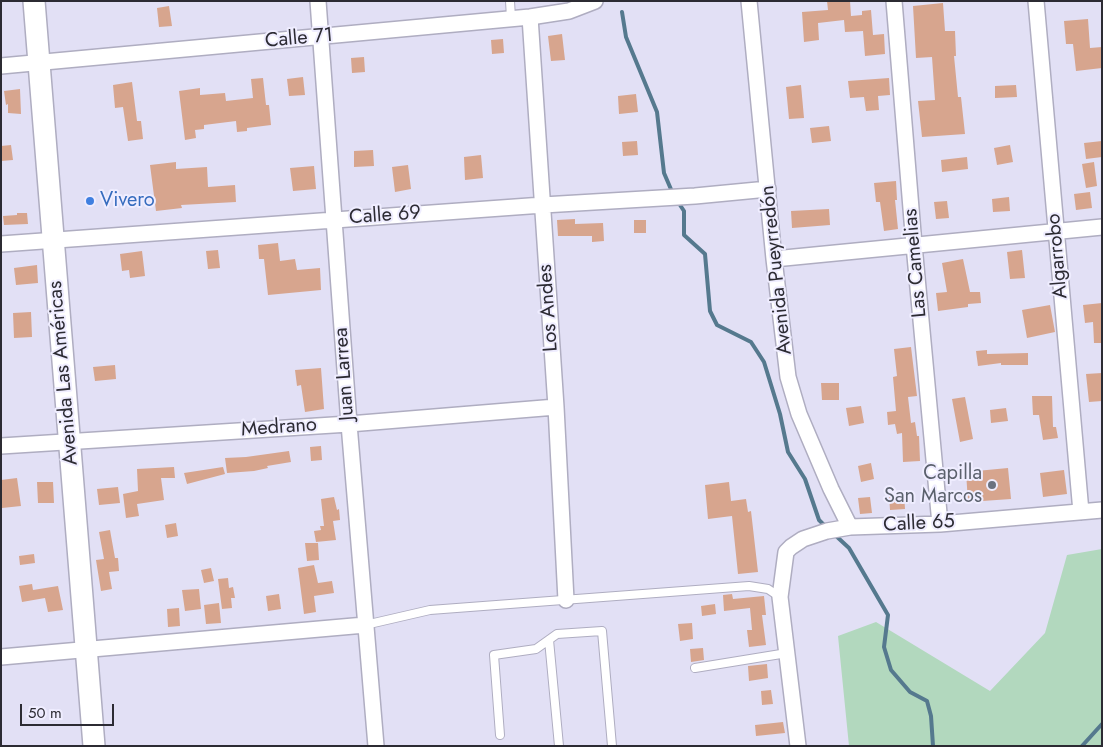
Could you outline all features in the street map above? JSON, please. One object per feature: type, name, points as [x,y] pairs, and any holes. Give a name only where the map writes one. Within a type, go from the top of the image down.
[{"type":"main road","name":"Avenida Las Américas","points":[[34,1],[94,746]]},
{"type":"street","name":"Juan Larrea","points":[[318,1],[349,424],[376,746]]},
{"type":"street","name":"Calle 71","points":[[1,66],[39,64],[530,17],[570,11],[595,1]]},
{"type":"street","name":"Avenida Pueyrredón","points":[[749,1],[774,259],[788,377],[799,414],[850,527]]},
{"type":"street","name":"Las Camelias","points":[[894,1],[940,524]]},
{"type":"street","name":"Algarrobo","points":[[1036,1],[1081,512]]},
{"type":"street","name":"Los Andes","points":[[530,17],[556,407],[566,600]]},
{"type":"street","name":"Calle 69","points":[[1,244],[768,189]]},
{"type":"street","points":[[774,259],[1102,227]]},
{"type":"street","name":"Medrano","points":[[1,446],[349,424],[556,407]]},
{"type":"street","name":"Calle 65","points":[[780,597],[786,552],[803,539],[827,530],[850,527],[940,524],[1102,510]]},
{"type":"street","points":[[780,597],[798,746]]},
{"type":"street","points":[[1,657],[365,624]]},
{"type":"lane","points":[[510,1],[512,18]]},
{"type":"lane","points":[[365,624],[430,610],[749,586],[768,589],[780,597]]},
{"type":"lane","points":[[500,734],[494,655],[536,649],[557,634],[602,631],[612,746]]},
{"type":"lane","points":[[549,640],[559,746]]},
{"type":"lane","points":[[695,668],[787,653]]},
{"type":"green space","points":[[1102,549],[1102,746],[849,746],[838,636],[876,622],[990,691],[1045,633],[1067,555]]},
{"type":"building","points":[[827,1],[850,1],[851,16],[862,15],[862,11],[871,10],[873,35],[884,34],[885,54],[865,56],[863,31],[845,32],[844,20],[818,23],[819,40],[804,42],[802,12],[828,10]]},
{"type":"building","points":[[943,3],[945,31],[955,31],[956,56],[954,56],[958,97],[961,97],[965,134],[922,137],[918,101],[935,100],[932,57],[916,58],[913,6]]},
{"type":"building","points":[[169,6],[172,26],[159,27],[157,8]]},
{"type":"building","points":[[1088,19],[1090,48],[1102,47],[1102,68],[1076,71],[1073,44],[1066,44],[1064,21]]},
{"type":"building","points":[[562,34],[565,60],[551,61],[548,36]]},
{"type":"building","points":[[503,39],[504,53],[492,54],[491,40]]},
{"type":"building","points":[[364,57],[365,72],[352,73],[351,58]]},
{"type":"building","points":[[303,77],[305,95],[289,96],[287,79]]},
{"type":"building","points":[[263,78],[266,105],[269,105],[271,125],[247,128],[247,131],[237,132],[236,121],[204,125],[204,129],[195,130],[196,138],[185,140],[179,91],[200,88],[200,95],[225,93],[226,101],[253,98],[251,79]]},
{"type":"building","points":[[889,78],[890,95],[878,96],[879,110],[866,111],[864,97],[850,98],[848,81]]},
{"type":"building","points":[[132,82],[137,121],[141,121],[143,139],[128,141],[123,107],[115,108],[113,85]]},
{"type":"building","points":[[801,85],[804,118],[789,119],[786,87]]},
{"type":"building","points":[[1016,85],[1017,97],[995,98],[995,86]]},
{"type":"building","points":[[20,89],[21,114],[8,113],[8,104],[6,105],[4,91]]},
{"type":"building","points":[[636,94],[638,112],[619,114],[618,96]]},
{"type":"building","points":[[829,126],[831,141],[812,143],[810,128]]},
{"type":"building","points":[[637,141],[638,155],[623,156],[622,142]]},
{"type":"building","points":[[1102,141],[1102,157],[1086,159],[1084,143]]},
{"type":"building","points":[[11,145],[13,160],[1,161],[1,146]]},
{"type":"building","points":[[1010,145],[1013,162],[997,165],[994,148]]},
{"type":"building","points":[[373,150],[374,166],[354,167],[354,151]]},
{"type":"building","points":[[481,155],[483,178],[465,180],[464,157]]},
{"type":"building","points":[[967,157],[968,169],[942,172],[941,160]]},
{"type":"building","points":[[176,162],[176,169],[207,167],[208,187],[235,185],[236,202],[181,205],[182,208],[156,211],[150,165]]},
{"type":"building","points":[[1094,162],[1097,186],[1086,188],[1082,164]]},
{"type":"building","points":[[408,165],[411,189],[395,192],[392,167]]},
{"type":"building","points":[[314,166],[316,189],[293,191],[290,168]]},
{"type":"building","points":[[896,181],[897,200],[895,200],[898,229],[884,231],[880,202],[876,202],[874,183]]},
{"type":"building","points":[[1090,192],[1092,208],[1076,210],[1074,194]]},
{"type":"building","points":[[1009,197],[1010,211],[993,212],[992,199]]},
{"type":"building","points":[[947,201],[949,218],[936,219],[934,202]]},
{"type":"building","points":[[829,209],[830,225],[792,228],[791,211]]},
{"type":"building","points":[[17,213],[27,213],[28,224],[4,225],[3,216],[17,215]]},
{"type":"building","points":[[575,219],[575,224],[603,223],[604,241],[592,242],[592,236],[558,236],[557,220]]},
{"type":"building","points":[[634,220],[646,220],[646,233],[634,233]]},
{"type":"building","points":[[278,243],[280,261],[295,259],[297,270],[320,268],[321,290],[268,295],[264,259],[259,259],[258,245]]},
{"type":"building","points":[[218,250],[220,268],[208,269],[206,251]]},
{"type":"building","points":[[1022,250],[1025,278],[1010,279],[1007,252]]},
{"type":"building","points":[[142,251],[145,276],[130,278],[129,270],[122,271],[120,254]]},
{"type":"building","points":[[963,259],[970,292],[980,292],[981,303],[968,304],[968,307],[938,311],[936,293],[947,292],[942,263]]},
{"type":"building","points":[[37,265],[38,283],[16,285],[14,268]]},
{"type":"building","points":[[1102,303],[1102,343],[1094,343],[1093,322],[1085,323],[1083,305]]},
{"type":"building","points":[[1050,305],[1055,332],[1027,338],[1022,310]]},
{"type":"building","points":[[31,312],[32,337],[14,338],[13,313]]},
{"type":"building","points":[[911,347],[917,396],[908,397],[911,423],[915,422],[917,436],[919,436],[920,461],[903,462],[902,433],[897,434],[895,424],[888,425],[887,412],[896,411],[893,377],[897,376],[894,349]]},
{"type":"building","points":[[987,350],[987,354],[1028,353],[1028,365],[1001,365],[1001,363],[978,366],[976,351]]},
{"type":"building","points":[[115,365],[116,379],[95,381],[93,367]]},
{"type":"building","points":[[321,368],[324,409],[305,412],[301,385],[297,386],[295,370]]},
{"type":"building","points":[[1102,373],[1102,401],[1089,402],[1086,374]]},
{"type":"building","points":[[821,383],[839,383],[839,400],[822,400]]},
{"type":"building","points":[[1032,396],[1052,396],[1053,427],[1056,427],[1058,438],[1043,440],[1039,415],[1033,415]]},
{"type":"building","points":[[965,397],[973,439],[960,442],[952,399]]},
{"type":"building","points":[[861,406],[864,423],[849,426],[846,408]]},
{"type":"building","points":[[1006,408],[1008,421],[991,423],[990,410]]},
{"type":"building","points":[[321,446],[322,460],[311,461],[310,447]]},
{"type":"building","points":[[289,451],[291,462],[267,466],[268,468],[254,471],[227,473],[225,458]]},
{"type":"building","points":[[871,463],[874,479],[861,482],[858,466]]},
{"type":"building","points":[[174,467],[175,478],[161,478],[164,500],[137,504],[139,516],[126,518],[123,494],[138,491],[137,469]]},
{"type":"building","points":[[223,467],[225,474],[187,484],[184,473]]},
{"type":"building","points":[[1008,468],[1011,499],[968,502],[966,472]]},
{"type":"building","points":[[1064,470],[1067,494],[1043,497],[1040,473]]},
{"type":"building","points":[[17,478],[21,506],[2,508],[1,480]]},
{"type":"building","points":[[37,482],[53,482],[54,503],[38,503]]},
{"type":"building","points":[[729,482],[731,501],[746,499],[748,512],[751,511],[758,572],[738,574],[732,516],[708,519],[705,485]]},
{"type":"building","points":[[118,487],[120,503],[99,505],[97,489]]},
{"type":"building","points":[[904,494],[905,509],[890,510],[889,495]]},
{"type":"building","points":[[334,497],[337,510],[339,509],[340,520],[333,521],[336,540],[316,542],[314,531],[321,530],[320,526],[324,526],[321,499]]},
{"type":"building","points":[[870,497],[872,513],[860,514],[858,498]]},
{"type":"building","points":[[176,523],[178,536],[167,538],[165,525]]},
{"type":"building","points":[[110,530],[115,558],[118,558],[119,571],[109,572],[112,589],[101,591],[96,560],[104,559],[99,532]]},
{"type":"building","points":[[305,543],[318,543],[319,560],[307,561]]},
{"type":"building","points":[[34,554],[35,563],[20,565],[19,556]]},
{"type":"building","points":[[314,565],[318,583],[332,581],[334,593],[314,596],[316,612],[304,614],[298,568]]},
{"type":"building","points":[[211,568],[214,581],[204,583],[201,570]]},
{"type":"building","points":[[228,578],[229,588],[233,587],[235,598],[231,598],[232,608],[222,609],[218,579]]},
{"type":"building","points":[[32,584],[33,590],[58,586],[63,610],[48,612],[45,598],[22,602],[19,586]]},
{"type":"building","points":[[199,589],[201,609],[185,611],[182,590]]},
{"type":"building","points":[[279,594],[281,609],[268,611],[266,596]]},
{"type":"building","points":[[732,594],[733,599],[764,596],[766,615],[762,615],[766,645],[749,647],[747,630],[752,630],[750,608],[724,611],[723,595]]},
{"type":"building","points":[[219,603],[221,623],[206,624],[204,605]]},
{"type":"building","points":[[715,604],[716,614],[702,616],[701,606]]},
{"type":"building","points":[[179,608],[180,626],[168,627],[167,609]]},
{"type":"building","points":[[692,623],[693,639],[680,641],[678,624]]},
{"type":"building","points":[[703,648],[704,660],[691,662],[690,649]]},
{"type":"building","points":[[767,664],[768,678],[749,681],[748,666]]},
{"type":"building","points":[[771,690],[773,704],[762,705],[761,691]]},
{"type":"building","points":[[783,722],[785,733],[756,736],[755,725]]},
{"type":"waterway","points":[[622,12],[626,37],[657,112],[664,173],[673,194]]},
{"type":"waterway","points":[[678,202],[684,211],[684,235],[705,254],[710,311],[717,325],[751,342],[764,362],[780,414],[788,452],[805,479],[819,520],[826,527]]},
{"type":"waterway","points":[[835,535],[849,548],[888,615],[884,647],[891,670],[910,692],[927,701],[931,716],[933,746]]},
{"type":"waterway","points":[[1082,746],[1102,724]]},
{"type":"place","name":"Vivero","points":[[90,201]]},
{"type":"place","name":"Capilla San Marcos","points":[[992,485]]}]
